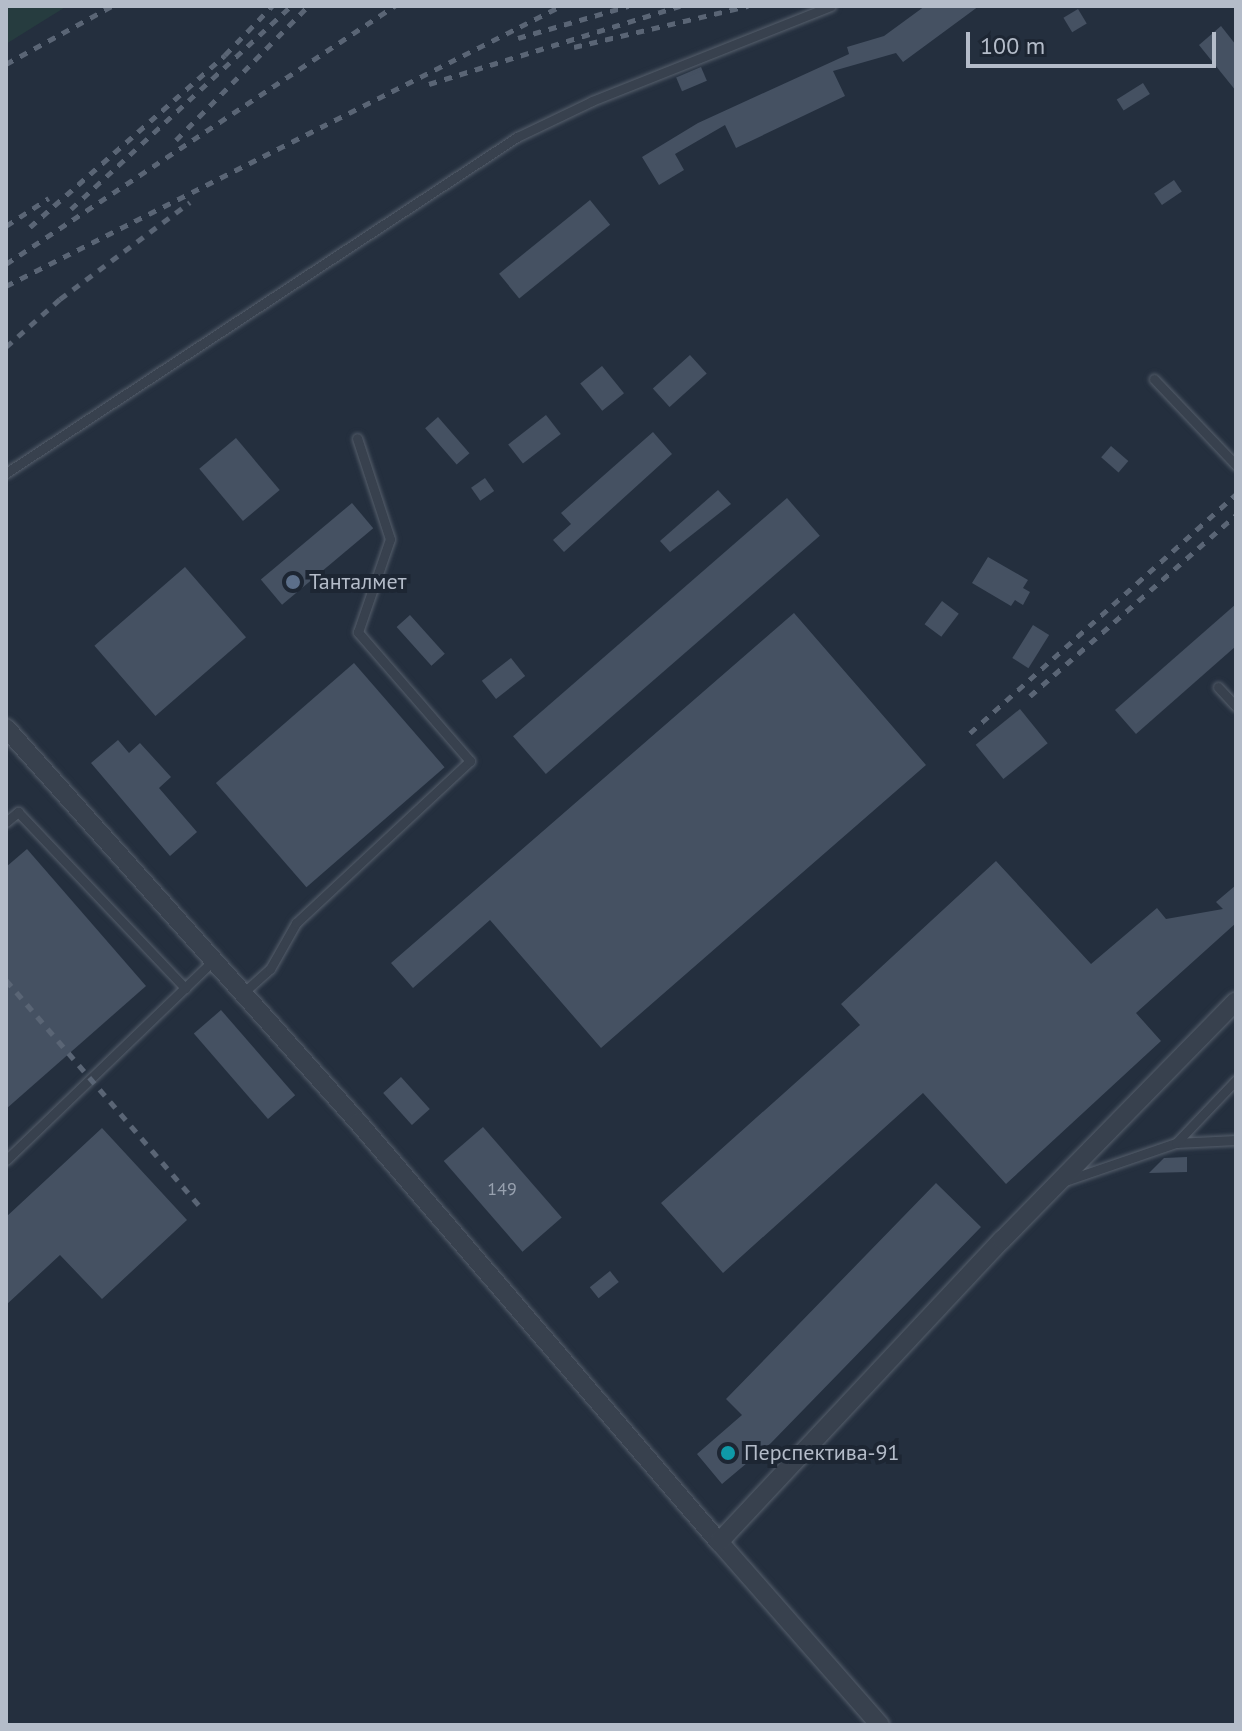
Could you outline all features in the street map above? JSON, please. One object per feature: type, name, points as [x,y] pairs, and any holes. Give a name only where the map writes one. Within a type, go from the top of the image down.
[{"type":"street","points":[[6,728],[243,993],[880,1725]]},
{"type":"street","points":[[719,1542],[1058,1183],[1236,1001]]},
{"type":"lane","points":[[6,473],[517,137],[592,101],[831,6]]},
{"type":"lane","points":[[1154,379],[1236,465]]},
{"type":"lane","points":[[243,993],[270,969],[296,923],[470,761],[358,632],[390,539],[357,438]]},
{"type":"lane","points":[[1218,687],[1236,706]]},
{"type":"lane","points":[[6,822],[18,812],[185,988]]},
{"type":"lane","points":[[6,1160],[214,960]]},
{"type":"lane","points":[[1176,1143],[1236,1080]]},
{"type":"lane","points":[[1058,1183],[1176,1143],[1236,1140]]},
{"type":"green space","points":[[6,6],[67,6],[6,44]]},
{"type":"building","points":[[925,6],[979,6],[903,62],[896,53],[833,71],[845,96],[736,148],[725,125],[675,154],[684,170],[659,185],[642,157],[698,123],[849,54],[847,47],[884,36]]},
{"type":"building","points":[[1078,9],[1087,24],[1072,32],[1063,18]]},
{"type":"building","points":[[1221,26],[1236,45],[1236,91],[1199,45]]},
{"type":"building","points":[[701,67],[707,81],[682,91],[676,78]]},
{"type":"building","points":[[1143,83],[1150,94],[1124,110],[1117,99]]},
{"type":"building","points":[[1174,180],[1182,192],[1162,205],[1154,193]]},
{"type":"building","points":[[590,200],[610,225],[519,298],[499,274]]},
{"type":"building","points":[[690,355],[707,374],[670,407],[653,388]]},
{"type":"building","points":[[602,366],[624,393],[602,411],[580,384]]},
{"type":"building","points":[[546,415],[561,434],[523,463],[508,445]]},
{"type":"building","points":[[438,417],[469,453],[457,464],[425,428]]},
{"type":"building","points":[[653,432],[672,454],[564,552],[553,540],[571,524],[561,513]]},
{"type":"building","points":[[236,438],[280,490],[243,521],[199,469]]},
{"type":"building","points":[[1111,446],[1128,461],[1119,472],[1101,457]]},
{"type":"building","points":[[485,478],[494,491],[480,501],[471,488]]},
{"type":"building","points":[[718,490],[731,504],[670,552],[660,541]]},
{"type":"building","points":[[787,498],[820,536],[546,774],[513,736]]},
{"type":"building","points":[[352,503],[373,528],[282,605],[261,579]]},
{"type":"building","points":[[988,557],[1028,580],[1023,588],[1030,592],[1023,605],[1015,600],[1011,606],[972,583]]},
{"type":"building","points":[[185,567],[246,637],[155,716],[94,646]]},
{"type":"building","points":[[942,601],[959,614],[941,637],[925,624]]},
{"type":"building","points":[[1236,604],[1236,646],[1136,734],[1115,710]]},
{"type":"building","points":[[794,613],[926,765],[601,1048],[490,920],[413,988],[391,963]]},
{"type":"building","points":[[410,615],[445,654],[431,666],[397,627]]},
{"type":"building","points":[[1033,625],[1049,635],[1028,668],[1012,658]]},
{"type":"building","points":[[511,658],[525,676],[496,699],[482,681]]},
{"type":"building","points":[[354,663],[445,767],[306,887],[216,783]]},
{"type":"building","points":[[1020,709],[1048,743],[1003,779],[976,745]]},
{"type":"building","points":[[118,740],[129,753],[140,743],[171,777],[159,788],[197,832],[170,856],[91,763]]},
{"type":"building","points":[[27,849],[146,986],[6,1109],[6,867]]},
{"type":"building","points":[[996,861],[1091,964],[1157,908],[1166,919],[1223,909],[1216,902],[1236,885],[1236,923],[1136,1013],[1161,1041],[1006,1184],[923,1093],[723,1273],[661,1203],[860,1025],[841,1004]]},
{"type":"building","points":[[221,1010],[295,1095],[268,1119],[194,1034]]},
{"type":"building","points":[[401,1077],[430,1109],[412,1125],[383,1093]]},
{"type":"building","points":[[483,1127],[562,1218],[522,1252],[444,1161]]},
{"type":"building","points":[[102,1128],[187,1220],[102,1299],[60,1255],[6,1305],[6,1217]]},
{"type":"building","points":[[1187,1157],[1187,1172],[1149,1173],[1164,1158]]},
{"type":"building","points":[[936,1183],[981,1227],[771,1443],[722,1484],[697,1454],[742,1415],[726,1399]]},
{"type":"building","points":[[610,1271],[619,1282],[599,1298],[590,1287]]},
{"type":"railway","points":[[6,64],[112,6]]},
{"type":"railway","points":[[30,227],[225,55],[272,6]]},
{"type":"railway","points":[[71,209],[291,6]]},
{"type":"railway","points":[[176,140],[308,6]]},
{"type":"railway","points":[[6,264],[395,6]]},
{"type":"railway","points":[[6,286],[561,6]]},
{"type":"railway","points":[[518,38],[628,6]]},
{"type":"railway","points":[[429,84],[680,6]]},
{"type":"railway","points":[[574,47],[748,6]]},
{"type":"railway","points":[[6,226],[49,198]]},
{"type":"railway","points":[[6,347],[60,299],[190,202]]},
{"type":"railway","points":[[970,733],[1236,494]]},
{"type":"railway","points":[[1030,696],[1236,515]]},
{"type":"railway","points":[[6,980],[200,1206]]},
{"type":"place","name":"Танталмет","points":[[293,582]]},
{"type":"place","name":"Перспектива-91","points":[[728,1453]]}]
